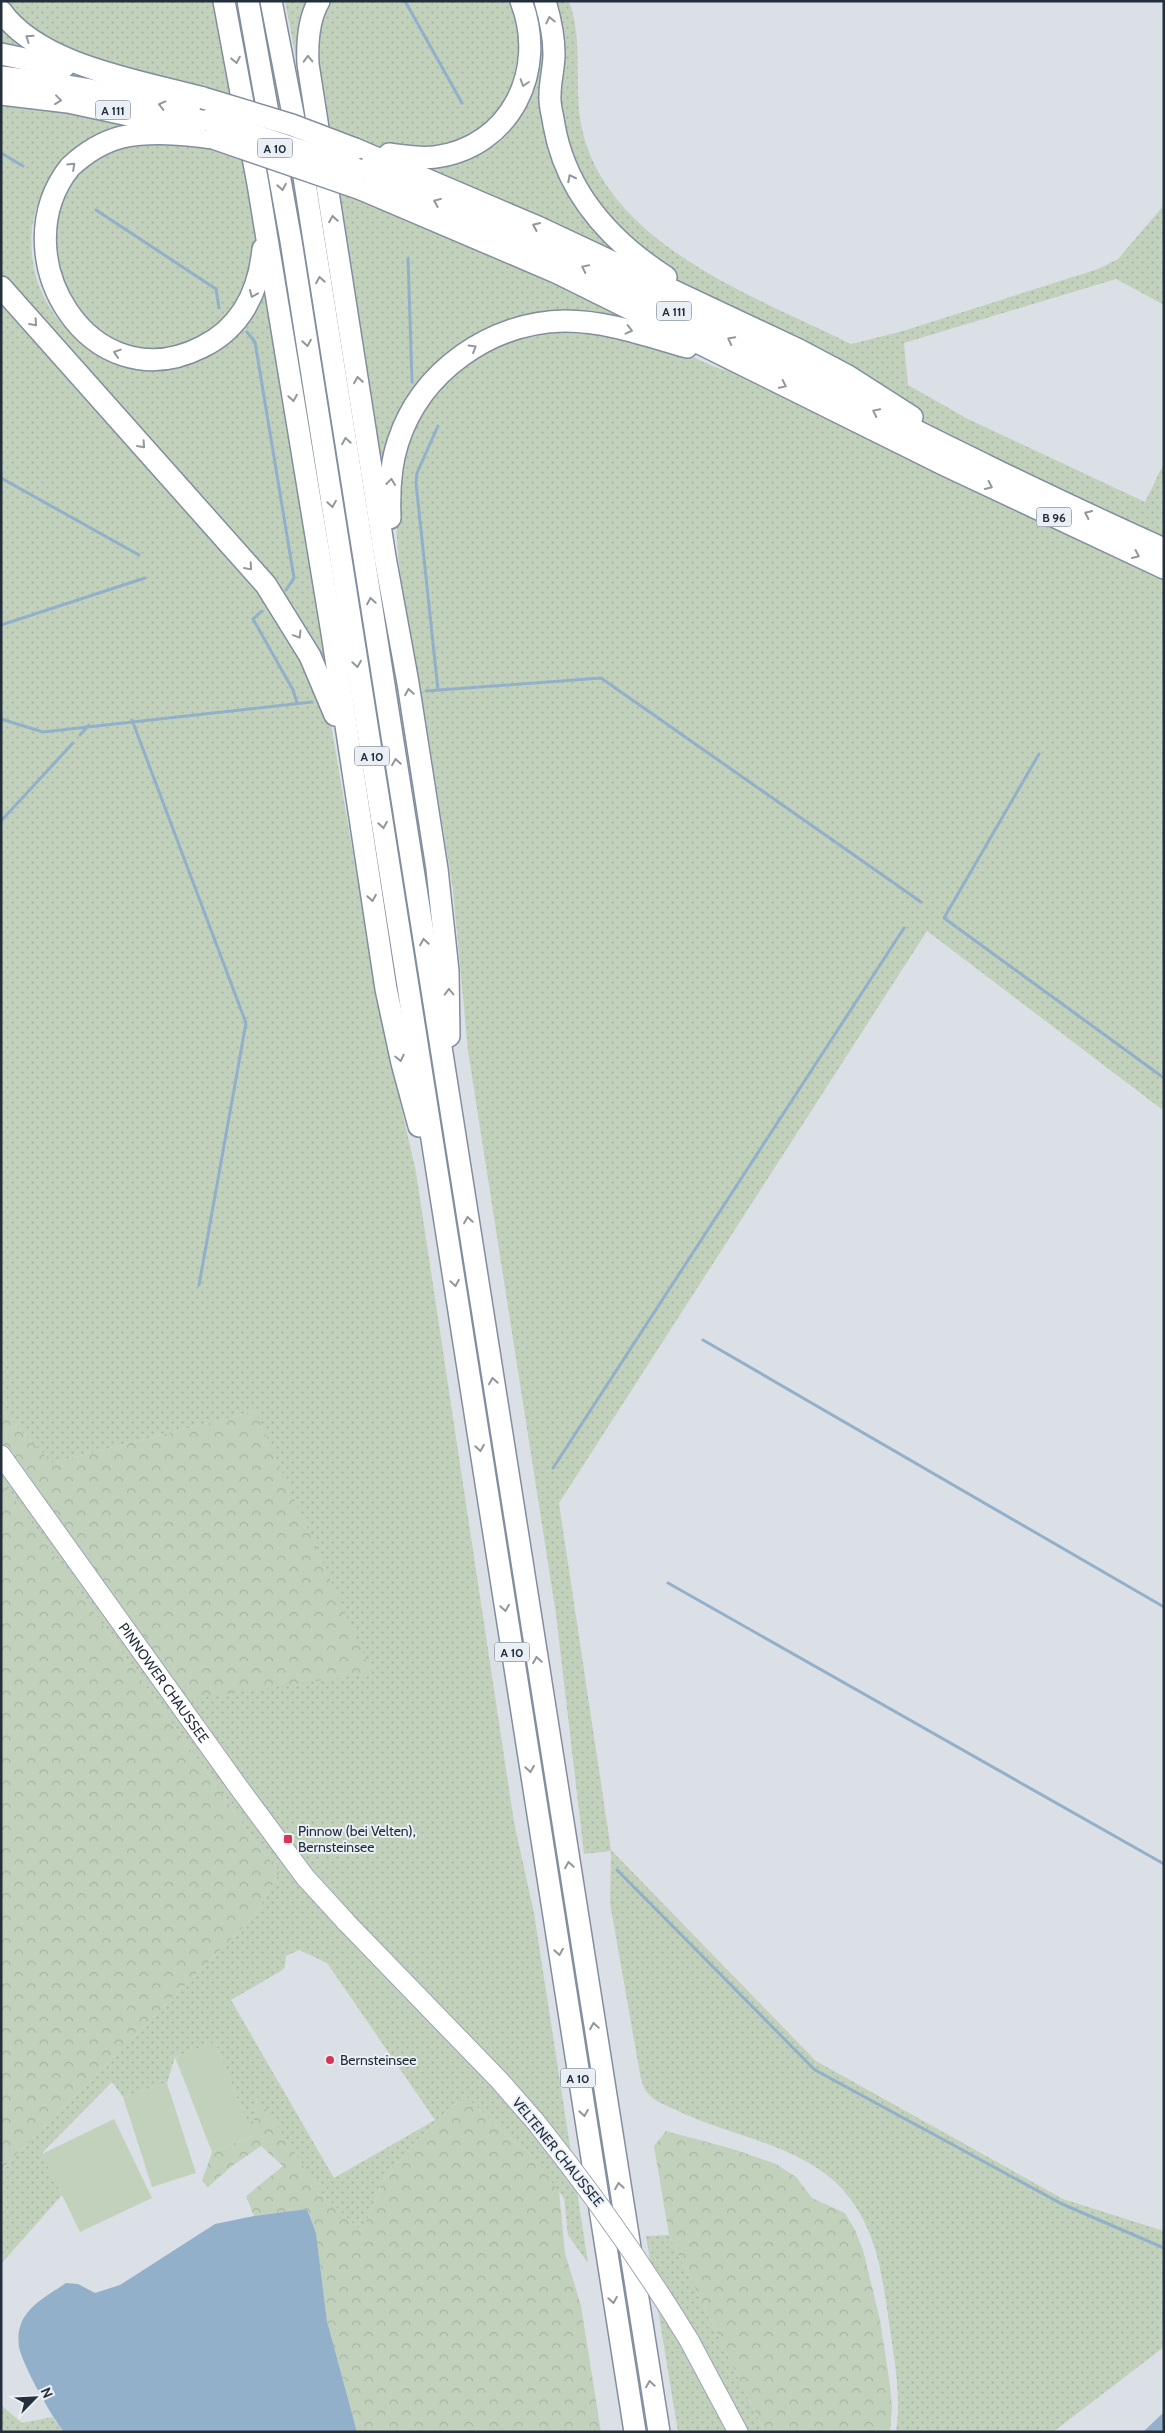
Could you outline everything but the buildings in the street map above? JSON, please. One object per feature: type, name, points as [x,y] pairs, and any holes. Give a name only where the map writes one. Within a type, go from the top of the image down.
[{"type":"highway","name":"A 10","points":[[248,1],[291,241],[445,1217],[567,2008],[636,2432]]},
{"type":"highway","name":"A 10","points":[[271,1],[299,145],[659,2432]]},
{"type":"highway","points":[[319,1],[314,9],[307,39],[308,64],[388,575],[437,869],[449,991],[450,1111]]},
{"type":"highway","points":[[355,149],[406,156],[433,157],[453,153],[471,146],[499,126],[516,102],[528,70],[530,35],[521,1]]},
{"type":"highway","points":[[545,1],[551,23],[554,53],[550,97],[559,147],[570,177],[594,216],[623,246],[650,267],[722,315]]},
{"type":"highway","points":[[225,5],[262,212],[332,633],[392,1021],[408,1089],[445,1217]]},
{"type":"highway","points":[[1,11],[26,37],[50,52],[121,77],[203,98],[292,125],[355,149],[532,224],[831,366],[983,465]]},
{"type":"highway","points":[[1,54],[90,73],[121,77]]},
{"type":"highway","name":"A 111","points":[[1,76],[122,95],[172,108],[211,129],[470,215],[553,252],[983,465]]},
{"type":"highway","name":"A 111","points":[[1,94],[114,110],[190,129],[211,129]]},
{"type":"highway","points":[[211,129],[181,134],[124,137],[91,150],[64,173],[48,197],[39,232],[38,254],[41,273],[54,304],[68,323],[86,338],[98,346],[123,355],[155,359],[170,358],[197,350],[224,333],[235,322],[250,300],[261,265],[262,212]]},
{"type":"highway","name":"A 111","points":[[360,180],[526,258],[740,363]]},
{"type":"highway","points":[[1,287],[266,585],[279,604],[310,656],[331,704],[344,749],[365,850]]},
{"type":"highway","points":[[402,652],[390,522],[390,484],[394,457],[404,427],[422,396],[431,383],[456,360],[472,348],[504,332],[534,324],[566,321],[593,323],[623,329],[740,363]]},
{"type":"highway","name":"B 96","points":[[740,363],[945,465],[1164,568]]},
{"type":"highway","name":"B 96","points":[[983,465],[1164,549]]},
{"type":"main road","name":"PINNOWER CHAUSSEE","points":[[1,1454],[275,1839],[332,1908]]},
{"type":"main road","name":"VELTENER CHAUSSEE","points":[[332,1908],[476,2055],[535,2121],[585,2184],[633,2251],[689,2340],[738,2432]]},
{"type":"green space","points":[[2,1],[218,1],[248,160],[257,231],[253,274],[227,320],[264,279],[334,686],[302,621],[280,590],[1,273],[1,21],[52,45]],"holes":[[[142,128],[68,179],[44,249],[78,323],[131,351],[184,347],[227,321],[194,358],[100,352],[92,350],[81,343],[54,313],[42,293],[31,249],[38,203],[48,183],[63,164],[88,150]]]},
{"type":"green space","points":[[256,1],[263,1],[284,109],[629,2306],[624,2307]]},
{"type":"green space","points":[[285,1],[569,1],[576,32],[578,97],[582,129],[597,170],[622,205],[653,236],[691,262],[731,286],[851,344],[903,331],[1098,269],[1118,259],[1164,205],[1164,305],[1116,279],[904,343],[908,385],[968,419],[1145,502],[1164,463],[1164,1111],[927,931],[559,1503],[611,1850],[816,2061],[1063,2199],[1164,2231],[1164,2347],[1053,2432],[896,2432],[898,2417],[897,2388],[885,2297],[875,2248],[862,2218],[842,2189],[826,2174],[807,2162],[764,2143],[698,2120],[665,2105],[649,2095],[643,2085],[640,2074],[610,1903],[611,1851],[584,1854],[556,1614],[468,1051],[453,890],[423,703],[413,669],[400,576],[396,507],[399,473],[406,441],[420,410],[440,383],[468,359],[512,337],[535,331],[560,328],[606,331],[667,347],[727,371],[666,337],[620,321],[582,316],[544,318],[508,326],[474,341],[444,363],[419,391],[399,425],[392,444],[387,465],[382,506],[332,188],[363,199],[354,140],[314,125],[436,900],[437,913],[435,913],[322,194]],"holes":[[[359,142],[410,152],[424,152],[413,154],[375,148],[412,162],[430,164],[412,165]]]},
{"type":"green space","points":[[1,305],[270,605],[329,712],[381,1019],[416,1172],[514,1822],[534,1913],[588,2263],[568,2235],[564,2198],[527,2151],[514,2142],[464,2095],[408,2151],[382,2182],[362,2232],[323,2195],[257,2097],[252,2136],[215,2042],[175,2057],[167,2083],[123,2097],[112,2082],[42,2153],[62,2195],[1,2264],[1,2170],[254,1916],[280,1872],[257,1844],[1,1480],[1,1441],[184,1700],[255,1411],[52,1463],[1,1410]],"holes":[[[299,1950],[327,1963],[435,2120],[334,2178],[231,2000],[281,1971],[285,1967],[286,1956]]]},
{"type":"green space","points":[[1,1410],[52,1463],[255,1411],[372,1673],[184,1700],[1,1441]]},
{"type":"green space","points":[[1,1480],[257,1844],[280,1872],[254,1916],[1,2170]]},
{"type":"green space","points":[[215,2042],[252,2136],[212,2152],[175,2057]]},
{"type":"green space","points":[[167,2083],[196,2173],[152,2187],[123,2097]]},
{"type":"green space","points":[[464,2095],[514,2142],[527,2151],[559,2191],[565,2253],[581,2306],[601,2432],[357,2432],[327,2321],[316,2233],[307,2209],[254,2216],[246,2196],[283,2166],[261,2146],[232,2166],[208,2187],[202,2181],[212,2152],[252,2136],[257,2096],[323,2195],[362,2232],[382,2182],[408,2151]]},
{"type":"green space","points":[[114,2119],[152,2198],[80,2232],[42,2154]]},
{"type":"green space","points":[[666,2131],[733,2149],[776,2164],[796,2177],[812,2198],[845,2213],[855,2230],[863,2250],[880,2320],[890,2385],[892,2409],[890,2432],[765,2432],[669,2235],[654,2146]]},
{"type":"green space","points":[[669,2235],[765,2432],[678,2432],[646,2236]]},
{"type":"green space","points":[[1,2405],[22,2423],[52,2417],[64,2432],[1,2432]]},
{"type":"water","points":[[307,2209],[316,2233],[327,2321],[357,2432],[64,2432],[38,2391],[19,2347],[18,2335],[20,2327],[24,2317],[34,2306],[66,2283],[78,2284],[95,2293],[120,2285],[215,2224],[254,2216]]},
{"type":"water","points":[[1164,2412],[1164,2432],[1143,2432]]},
{"type":"waterway","points":[[405,1],[462,103]]},
{"type":"waterway","points":[[1,153],[23,166]]},
{"type":"waterway","points":[[96,210],[216,289],[219,308]]},
{"type":"waterway","points":[[408,258],[412,382]]},
{"type":"waterway","points":[[247,332],[255,342],[294,578],[286,590]]},
{"type":"waterway","points":[[438,426],[417,473],[416,483],[438,690]]},
{"type":"waterway","points":[[1,478],[139,555]]},
{"type":"waterway","points":[[1,625],[145,578]]},
{"type":"waterway","points":[[262,611],[253,619],[293,690],[297,703]]},
{"type":"waterway","points":[[426,691],[601,678],[921,902]]},
{"type":"waterway","points":[[1,719],[43,732],[312,702]]},
{"type":"waterway","points":[[132,720],[246,1023],[199,1285]]},
{"type":"waterway","points":[[80,735],[89,725]]},
{"type":"waterway","points":[[1,821],[73,743]]},
{"type":"waterway","points":[[1039,754],[944,918],[1164,1078]]},
{"type":"waterway","points":[[553,1468],[904,928]]},
{"type":"waterway","points":[[703,1340],[1164,1607]]},
{"type":"waterway","points":[[668,1583],[1164,1864]]},
{"type":"waterway","points":[[617,1870],[815,2070],[1062,2204],[1164,2248]]},
{"type":"place","name":"Pinnow (bei Velten), Bernsteinsee","points":[[288,1839]]},
{"type":"place","name":"Bernsteinsee","points":[[330,2060]]}]
